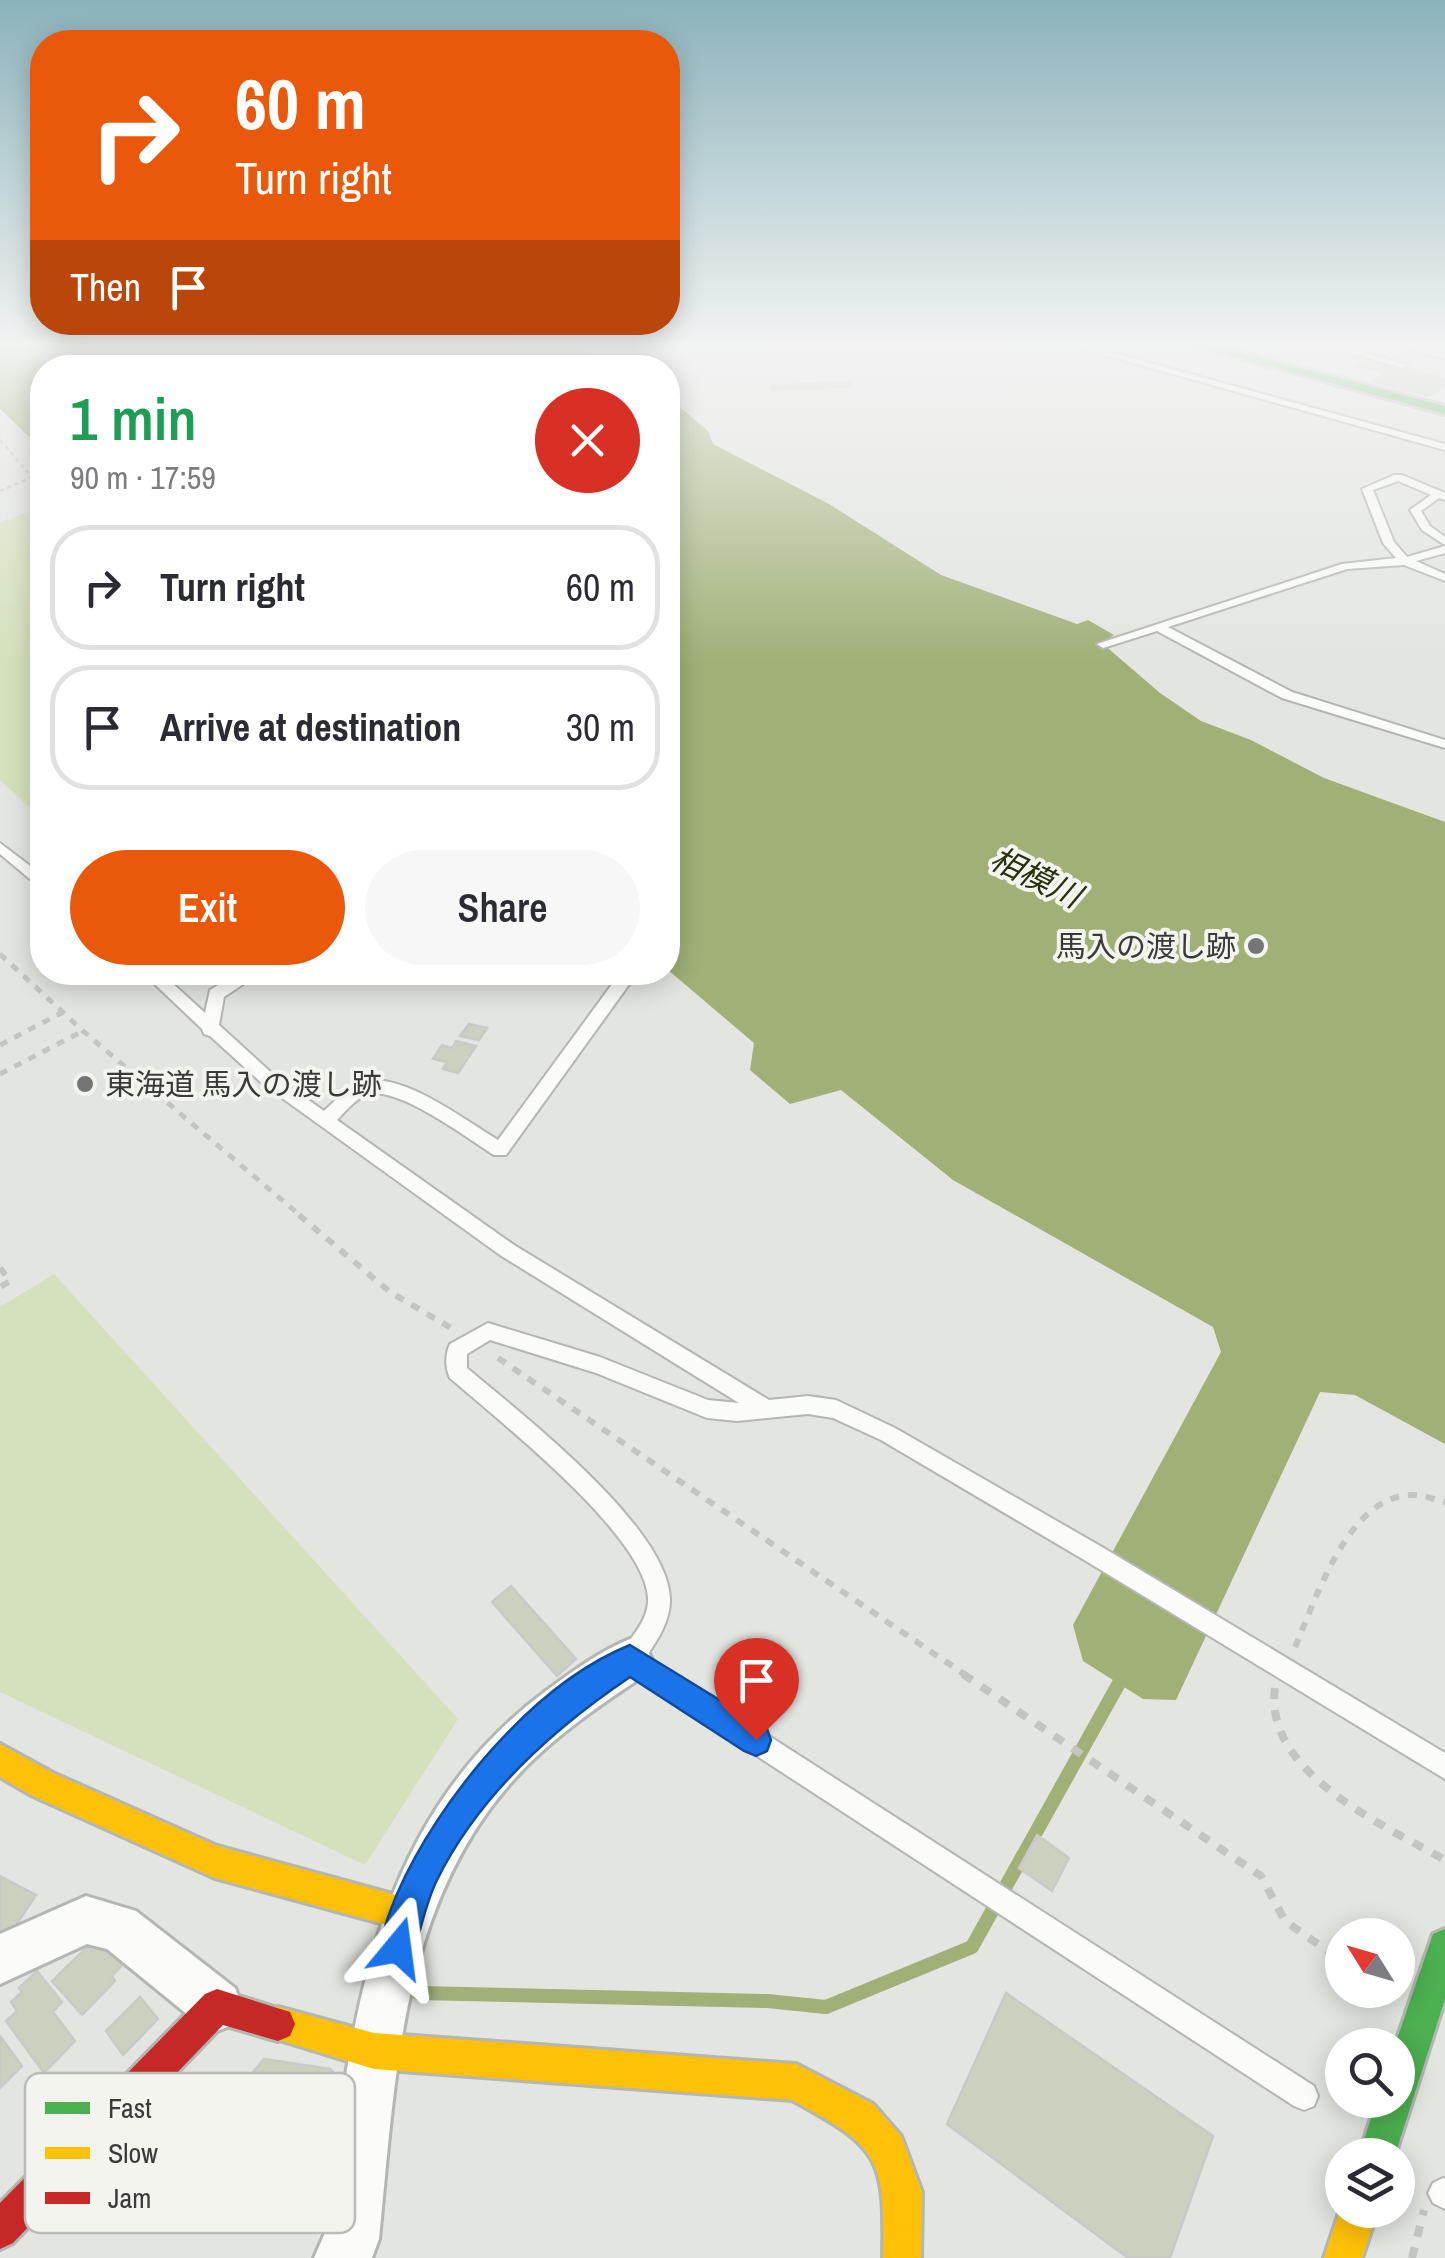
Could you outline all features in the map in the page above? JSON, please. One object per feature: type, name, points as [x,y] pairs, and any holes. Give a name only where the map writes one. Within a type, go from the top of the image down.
[{"type":"main road","points":[[0,1760],[42,1784],[215,1862],[406,1913]]},
{"type":"main road","points":[[1415,2039],[1445,1946]]},
{"type":"main road","points":[[152,2073],[217,2006],[374,2051],[796,2082],[839,2099],[890,2146],[905,2190],[902,2258]]},
{"type":"main road","points":[[0,2230],[25,2204]]},
{"type":"main road","points":[[1343,2258],[1352,2228]]},
{"type":"street","points":[[355,2213],[374,2051],[406,1913],[426,1866],[479,1784],[571,1699],[630,1660]]},
{"type":"street","points":[[0,1959],[86,1920],[119,1928],[217,2006]]},
{"type":"street","points":[[342,2258],[353,2233]]},
{"type":"lane","points":[[1442,495],[1398,477],[1367,489],[1389,542],[1405,561],[1445,578]]},
{"type":"lane","points":[[1104,644],[1346,566],[1405,561],[1445,546],[1426,528],[1415,510],[1442,495]]},
{"type":"lane","points":[[1157,626],[1287,695],[1445,744]]},
{"type":"lane","points":[[0,847],[30,872]]},
{"type":"lane","points":[[163,985],[210,1030],[325,1121],[506,1250],[767,1409]]},
{"type":"lane","points":[[210,1030],[216,994],[231,985]]},
{"type":"lane","points":[[325,1121],[354,1094],[374,1087],[394,1090],[500,1150],[621,985]]},
{"type":"lane","points":[[1304,2096],[630,1660],[652,1630],[659,1598],[650,1564],[598,1500],[457,1372],[457,1350],[488,1331],[600,1366],[677,1401],[722,1411],[808,1406],[836,1410],[888,1434],[1094,1554],[1445,1768]]},
{"type":"path","points":[[9,450],[30,475]]},
{"type":"path","points":[[0,492],[30,478]]},
{"type":"path","points":[[0,1045],[63,1012]]},
{"type":"path","points":[[0,1074],[83,1032]]},
{"type":"path","points":[[0,1268],[10,1281],[0,1288]]},
{"type":"path","points":[[1445,1502],[1431,1496],[1402,1496],[1377,1506],[1350,1528],[1270,1698],[1274,1730],[1302,1766],[1344,1800],[1445,1860]]},
{"type":"path","points":[[1055,1735],[1260,1876],[1285,1921],[1325,1949]]},
{"type":"shaded area","points":[[30,511],[30,808],[0,780],[0,522]]},
{"type":"shaded area","points":[[54,1274],[458,1719],[365,1865],[0,1692],[0,1307]]},
{"type":"water","name":"相模川","points":[[680,450],[725,450],[829,504],[941,575],[1077,624],[1088,620],[1114,635],[1102,643],[1160,693],[1201,721],[1251,740],[1324,778],[1445,822],[1445,1444],[1355,1395],[1320,1392],[1176,1700],[1143,1699],[1083,1661],[1073,1625],[1221,1352],[1213,1327],[953,1180],[841,1090],[790,1104],[750,1070],[754,1043],[680,980]]},
{"type":"building","points":[[469,1024],[487,1028],[479,1040],[460,1036]]},
{"type":"building","points":[[456,1041],[476,1046],[458,1073],[443,1069],[447,1062],[433,1059],[442,1045],[452,1048]]},
{"type":"building","points":[[511,1586],[576,1659],[557,1676],[492,1602]]},
{"type":"building","points":[[1037,1835],[1069,1858],[1052,1891],[1019,1868]]},
{"type":"building","points":[[0,1876],[36,1895],[16,1925],[0,1932]]},
{"type":"building","points":[[106,1936],[126,1961],[112,1976],[115,1981],[82,2015],[52,1981],[88,1946],[92,1951]]},
{"type":"building","points":[[37,1971],[62,2002],[53,2012],[75,2041],[44,2073],[6,2021],[17,2011],[11,2002],[22,1992],[19,1988]]},
{"type":"building","points":[[1006,1993],[1213,2136],[1170,2258],[1128,2258],[947,2124]]},
{"type":"building","points":[[140,1997],[158,2019],[123,2055],[106,2031]]},
{"type":"building","points":[[0,2036],[22,2066],[0,2088]]},
{"type":"building","points":[[264,2059],[330,2069],[334,2073],[252,2073]]},
{"type":"waterway","points":[[418,1993],[767,2001],[826,2007],[972,1947],[1123,1676]]},
{"type":"traffic: fast","points":[[1415,2039],[1445,1946]]},
{"type":"traffic: fast","points":[[1383,2138],[1389,2118]]},
{"type":"traffic: slow","points":[[0,1760],[42,1784],[215,1862],[406,1913]]},
{"type":"traffic: slow","points":[[278,2024],[374,2051],[796,2082],[860,2117],[888,2149],[903,2192],[902,2258]]},
{"type":"traffic: slow","points":[[1343,2258],[1353,2228]]},
{"type":"traffic: jam","points":[[152,2073],[217,2006],[278,2024]]},
{"type":"traffic: jam","points":[[0,2230],[25,2204]]},
{"type":"place","name":"馬入の渡し跡","points":[[1256,946]]},
{"type":"place","name":"東海道 馬入の渡し跡","points":[[85,1084]]},
{"type":"route","points":[[398,1948],[406,1913],[426,1866],[479,1784],[516,1745],[571,1699],[630,1660],[756,1740]]}]
